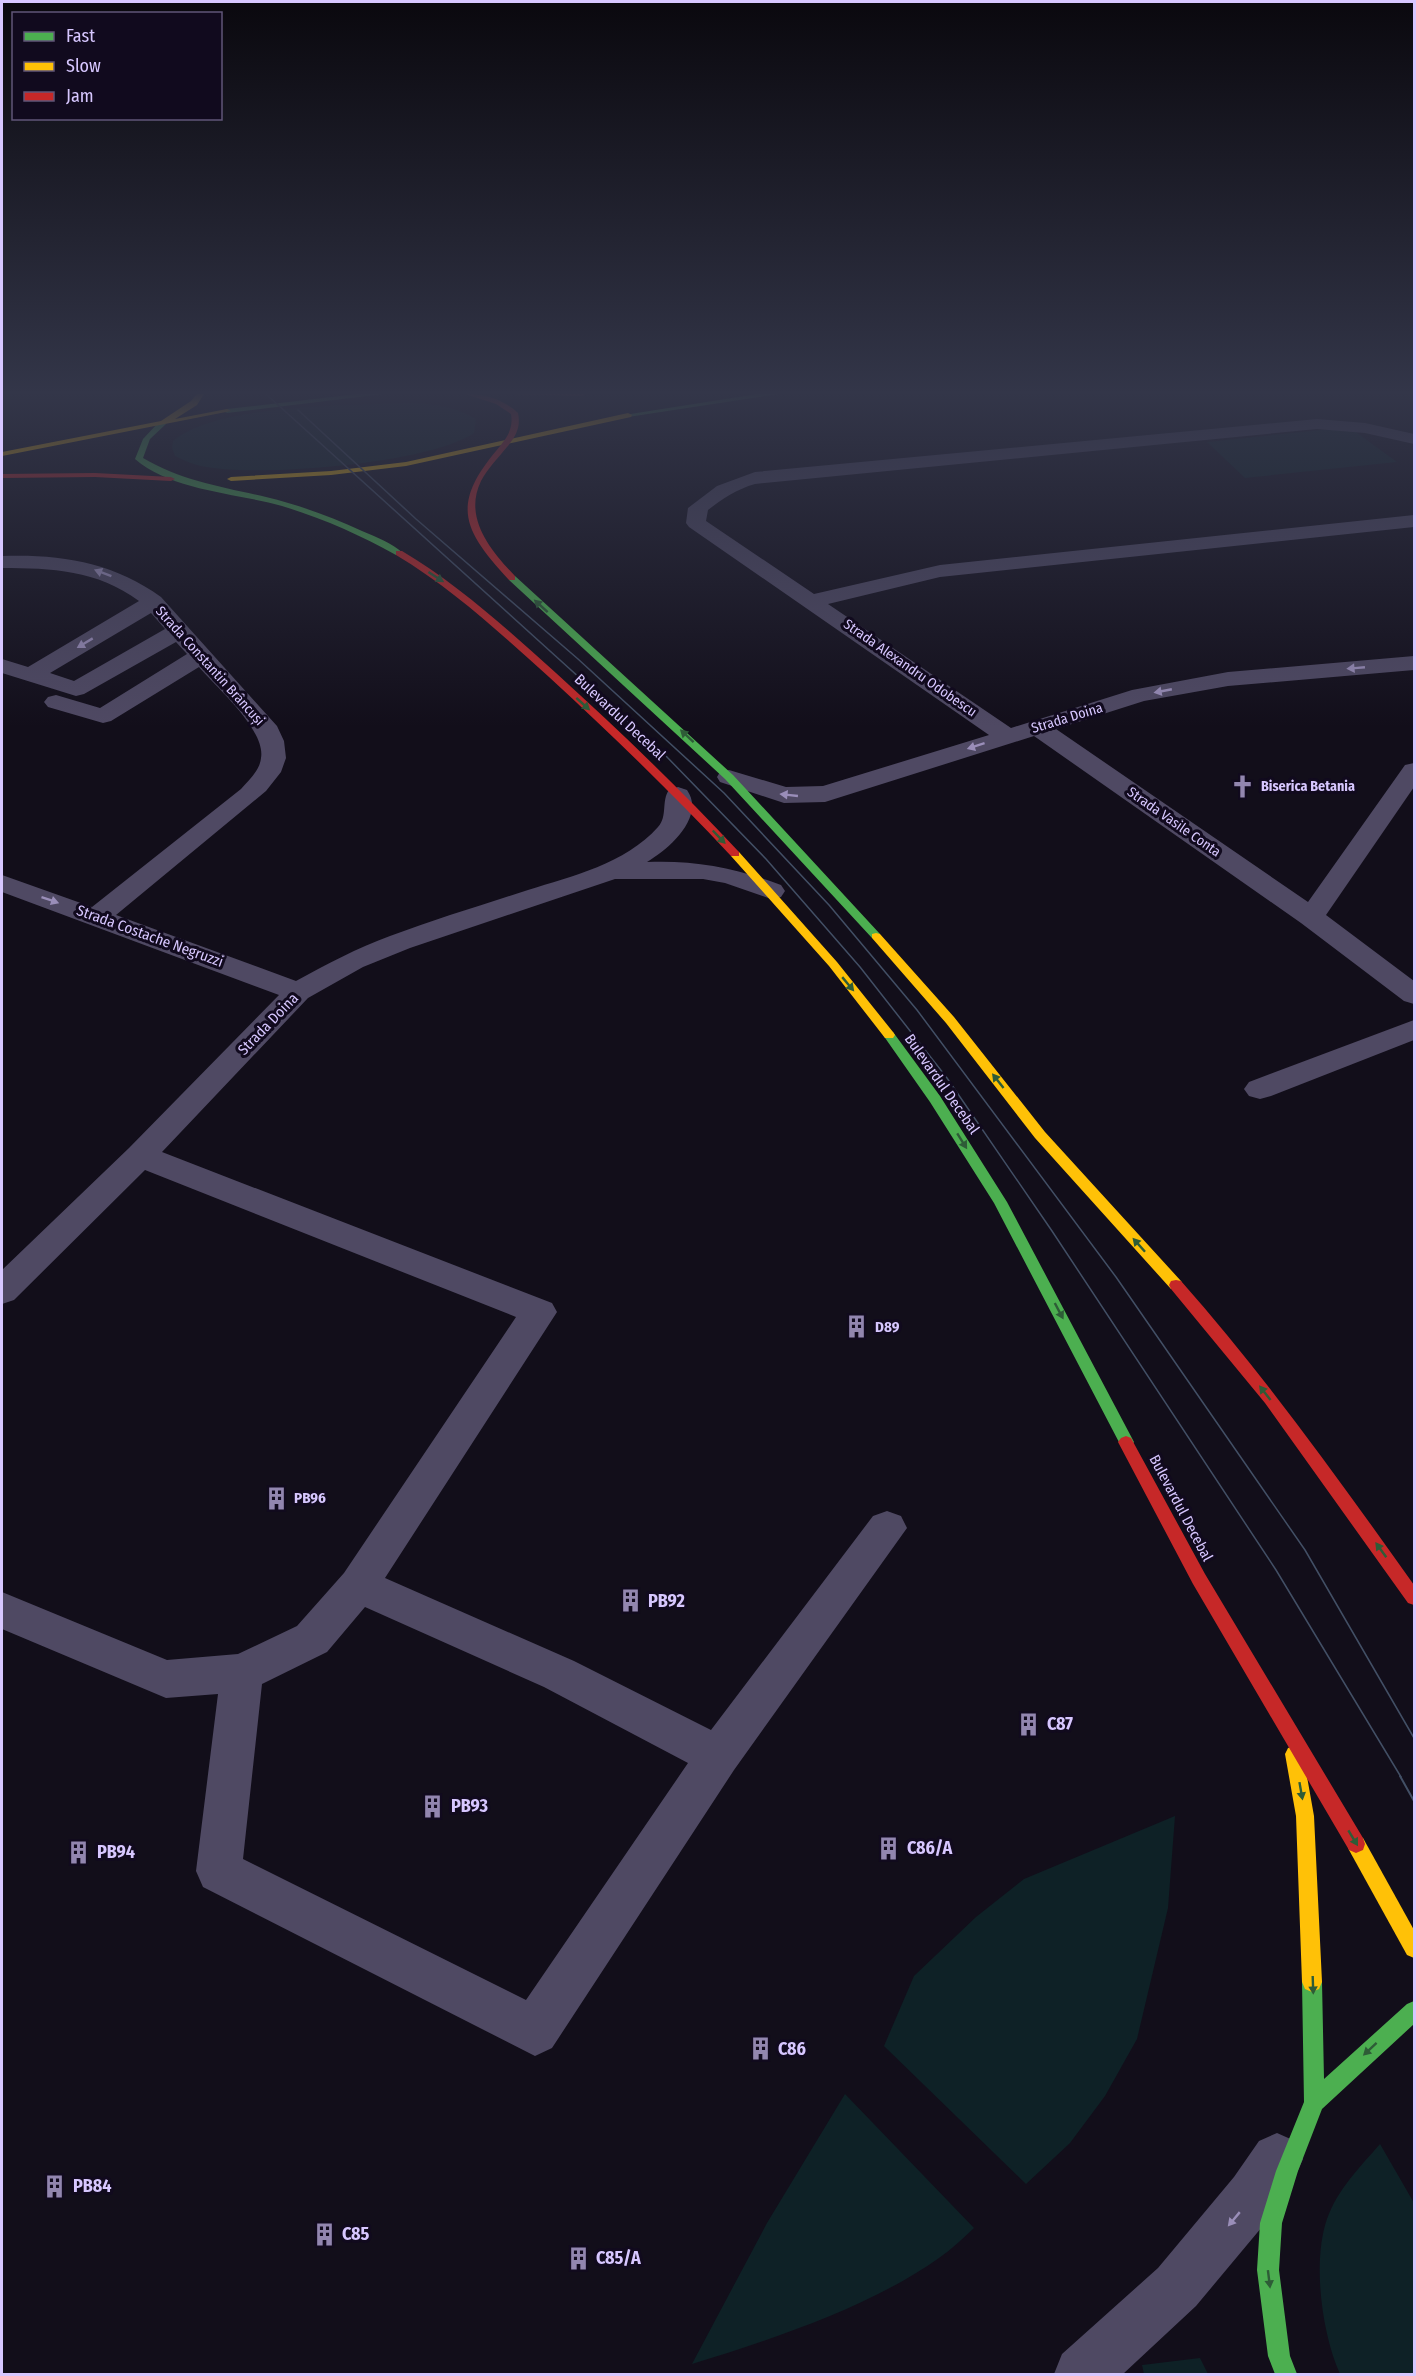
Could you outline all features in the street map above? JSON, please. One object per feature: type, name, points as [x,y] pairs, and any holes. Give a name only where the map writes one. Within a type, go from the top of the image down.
[{"type":"main road","name":"Bulevardul Decebal","points":[[281,505],[300,510],[387,546],[468,599],[614,732],[678,795],[771,891],[872,1012],[937,1101],[985,1177],[1078,1346],[1171,1528],[1377,1879],[1414,1948]]},
{"type":"main road","name":"Bulevardul Decebal","points":[[471,505],[471,512],[485,545],[522,589],[729,777],[893,954],[950,1020],[1040,1135],[1213,1326],[1314,1457],[1414,1598]]},
{"type":"main road","points":[[1286,2374],[1279,2356],[1268,2270],[1271,2223],[1287,2171],[1314,2102],[1311,1928],[1305,1816],[1290,1733]]},
{"type":"main road","points":[[1314,2102],[1414,2011]]},
{"type":"street","name":"Strada Alexandru Odobescu","points":[[702,505],[698,508],[696,523],[1007,736]]},
{"type":"street","points":[[813,601],[940,571],[1414,521]]},
{"type":"street","name":"Strada Constantin Brâncuși","points":[[2,562],[42,561],[88,568],[136,588],[153,602],[177,632],[268,731],[275,746],[275,759],[265,778],[250,794],[98,916]]},
{"type":"street","points":[[31,675],[153,602]]},
{"type":"street","points":[[177,632],[56,702],[103,716],[200,657]]},
{"type":"street","name":"Strada Doina","points":[[729,777],[784,795],[825,794],[1140,695],[1263,675],[1414,663]]},
{"type":"street","points":[[2,666],[76,689]]},
{"type":"street","name":"Strada Vasile Conta","points":[[1037,727],[1311,917],[1414,995]]},
{"type":"street","points":[[1311,917],[1414,770]]},
{"type":"street","points":[[607,873],[647,851],[669,831],[676,817],[678,795]]},
{"type":"street","points":[[607,873],[662,869],[696,871],[730,876],[771,891]]},
{"type":"street","name":"Strada Doina","points":[[2,1291],[140,1156],[298,992],[353,961],[400,942],[607,873]]},
{"type":"street","name":"Strada Costache Negruzzi","points":[[2,883],[98,916],[298,992]]},
{"type":"street","points":[[1260,1089],[1414,1029]]},
{"type":"street","points":[[2,1610],[166,1679],[242,1673],[312,1640],[358,1585],[539,1312],[140,1156]]},
{"type":"street","points":[[242,1673],[219,1871],[535,2031],[718,1756],[887,1528]]},
{"type":"street","points":[[358,1585],[559,1674],[718,1756]]},
{"type":"street","points":[[1082,2374],[1177,2287],[1253,2196],[1314,2102]]},
{"type":"green space","points":[[1175,1816],[1168,1908],[1137,2039],[1105,2096],[1070,2143],[1026,2184],[884,2046],[914,1976],[976,1917],[1024,1879]]},
{"type":"green space","points":[[845,2094],[974,2228],[939,2258],[883,2292],[820,2320],[692,2364],[767,2223]]},
{"type":"green space","points":[[1380,2144],[1414,2203],[1414,2374],[1340,2374],[1328,2339],[1321,2298],[1320,2256],[1323,2236],[1331,2208],[1337,2198]]},
{"type":"green space","points":[[1200,2358],[1208,2374],[1144,2374],[1142,2365]]},
{"type":"tram line","points":[[389,505],[666,756],[766,859],[860,967],[947,1078],[1052,1231],[1276,1570],[1401,1777]]},
{"type":"tram line","points":[[401,505],[578,659],[724,793],[829,905],[917,1010],[1116,1277],[1305,1550],[1414,1738]]},
{"type":"tram line","points":[[1400,1776],[1414,1801]]},
{"type":"traffic: fast","points":[[287,505],[343,526],[399,553]]},
{"type":"traffic: fast","points":[[512,578],[729,777],[876,936]]},
{"type":"traffic: fast","points":[[889,1035],[935,1099],[1000,1202],[1126,1442]]},
{"type":"traffic: fast","points":[[1286,2374],[1279,2356],[1268,2270],[1271,2223],[1287,2171],[1314,2102],[1312,1982]]},
{"type":"traffic: fast","points":[[1314,2102],[1414,2011]]},
{"type":"traffic: slow","points":[[735,854],[833,964],[889,1035]]},
{"type":"traffic: slow","points":[[876,936],[950,1020],[1040,1135],[1176,1285]]},
{"type":"traffic: slow","points":[[1294,1754],[1305,1816],[1312,1982]]},
{"type":"traffic: slow","points":[[1356,1844],[1414,1948]]},
{"type":"traffic: jam","points":[[471,505],[479,536],[512,578]]},
{"type":"traffic: jam","points":[[399,553],[459,593],[514,640],[644,761],[735,854]]},
{"type":"traffic: jam","points":[[1176,1285],[1270,1398],[1414,1598]]},
{"type":"traffic: jam","points":[[1126,1442],[1199,1579],[1356,1844]]},
{"type":"place","name":"Biserica Betania","points":[[1243,786]]},
{"type":"place","name":"D89","points":[[857,1327]]},
{"type":"place","name":"PB96","points":[[276,1498]]},
{"type":"place","name":"PB92","points":[[630,1601]]},
{"type":"place","name":"C87","points":[[1029,1724]]},
{"type":"place","name":"PB93","points":[[433,1806]]},
{"type":"place","name":"C86/A","points":[[889,1848]]},
{"type":"place","name":"PB94","points":[[79,1852]]},
{"type":"place","name":"C86","points":[[760,2049]]},
{"type":"place","name":"PB84","points":[[55,2186]]},
{"type":"place","name":"C85","points":[[324,2234]]},
{"type":"place","name":"C85/A","points":[[578,2258]]}]
